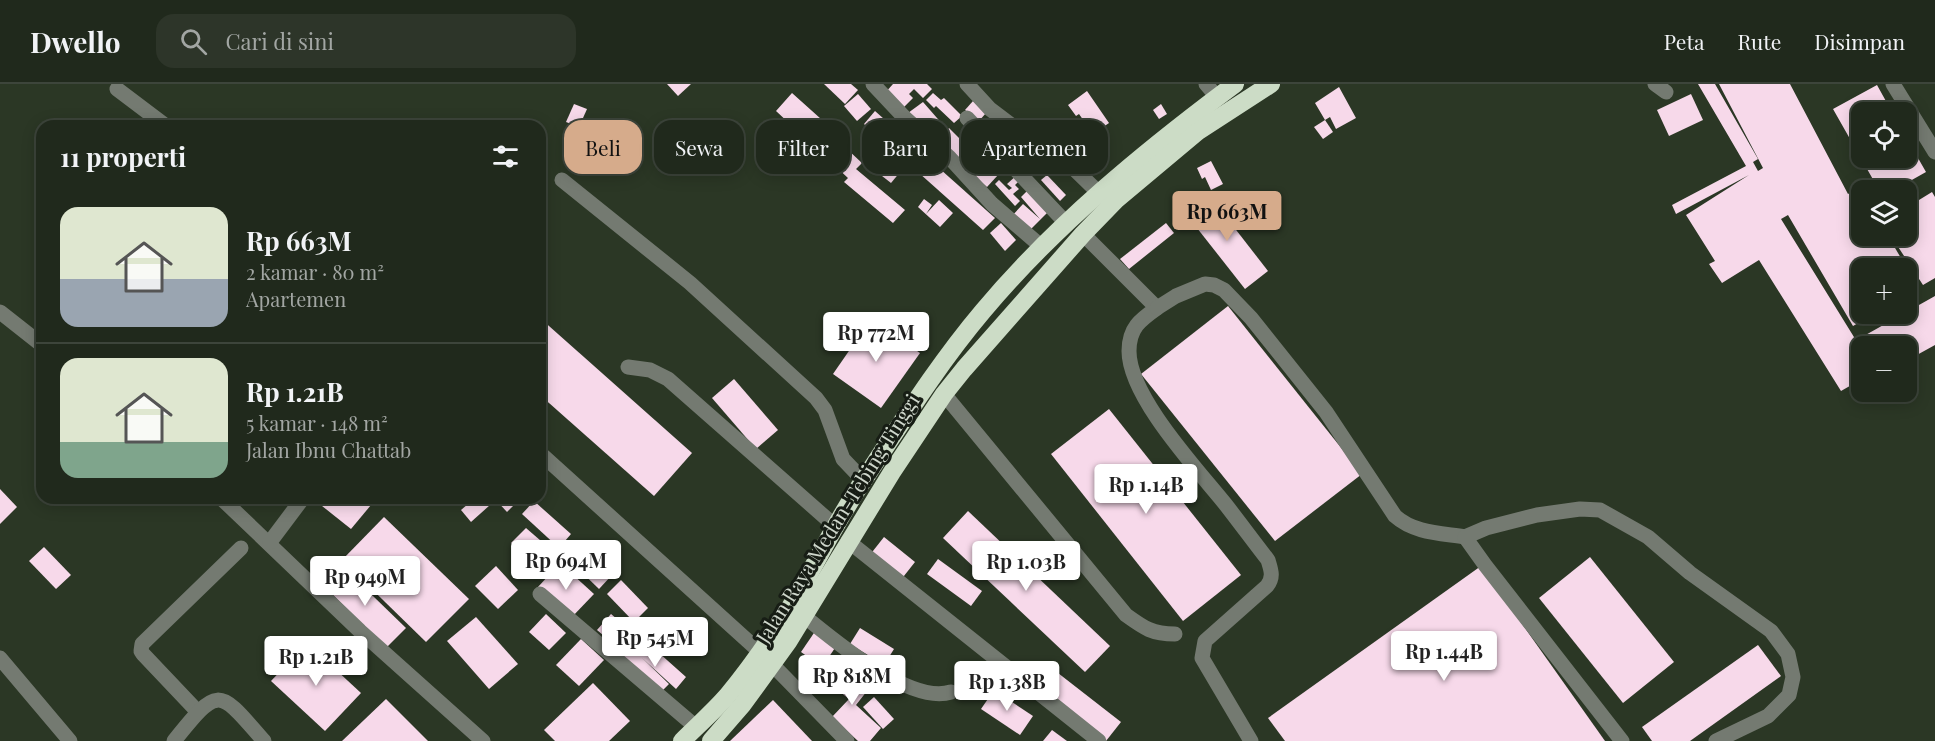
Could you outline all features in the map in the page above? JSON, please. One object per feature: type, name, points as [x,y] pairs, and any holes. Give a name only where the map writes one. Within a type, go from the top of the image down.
[{"type":"highway","name":"Jalan Raya Medan-Tebing Tinggi","points":[[711,741],[743,704],[784,617],[863,480],[940,368],[983,311],[1042,247],[1211,91],[1235,84]]},
{"type":"highway","name":"Jalan Raya Medan-Tebing Tinggi","points":[[682,741],[766,658],[804,616],[848,541],[944,394],[1083,234],[1117,199],[1197,132],[1271,84]]},
{"type":"street","points":[[873,84],[904,117],[949,157],[992,204],[1042,247]]},
{"type":"street","points":[[967,84],[990,109],[1064,159],[1100,194]]},
{"type":"street","points":[[1893,84],[1935,152]]},
{"type":"street","points":[[117,88],[158,120]]},
{"type":"street","points":[[967,118],[1067,224]]},
{"type":"street","points":[[562,180],[690,283],[816,398],[825,410],[843,459],[863,480]]},
{"type":"street","points":[[1083,234],[1157,308]]},
{"type":"street","points":[[1251,741],[1202,657],[1202,650],[1205,641],[1267,586],[1272,572],[1268,560],[1153,410],[1131,370],[1128,350],[1137,321],[1176,296],[1205,284],[1224,290],[1251,318],[1326,412],[1395,516],[1404,524],[1416,529],[1465,537],[1486,528],[1537,515],[1580,509],[1600,510],[1648,537],[1690,573],[1771,631],[1788,654],[1793,677],[1789,695],[1768,716],[1716,741]]},
{"type":"street","points":[[0,312],[36,340]]},
{"type":"street","points":[[628,367],[650,370],[668,380],[835,526]]},
{"type":"street","points":[[944,394],[1126,615],[1151,631],[1159,634],[1175,634]]},
{"type":"street","points":[[546,458],[766,658],[847,741]]},
{"type":"street","points":[[228,504],[360,631],[483,741]]},
{"type":"street","points":[[270,543],[299,504]]},
{"type":"street","points":[[1465,537],[1622,741]]},
{"type":"street","points":[[848,541],[1099,741]]},
{"type":"street","points":[[198,712],[143,654],[142,644],[241,548]]},
{"type":"street","points":[[540,594],[696,727]]},
{"type":"street","points":[[804,616],[852,655],[896,680],[929,694],[941,696],[951,692]]},
{"type":"street","points":[[0,658],[70,741]]},
{"type":"street","points":[[174,741],[198,712],[209,702],[217,699],[224,700],[236,710],[264,741]]},
{"type":"building","points":[[667,84],[691,84],[678,96]]},
{"type":"building","points":[[824,84],[851,84],[858,90],[845,104]]},
{"type":"building","points":[[893,84],[927,84],[932,89],[923,98],[914,89],[909,94],[913,98],[901,110],[885,93]]},
{"type":"building","points":[[1698,84],[1715,84],[1758,159],[1753,162],[1758,171],[1763,168],[1719,84],[1790,84],[1848,194],[1851,192],[1851,246],[1894,246],[1901,258],[1851,258],[1851,323],[1788,215],[1781,219],[1853,336],[1851,336],[1851,385],[1841,391],[1759,260],[1722,283],[1709,264],[1715,261],[1686,215],[1749,175],[1676,214],[1672,205],[1746,166]]},
{"type":"building","points":[[1877,85],[1886,102],[1851,102],[1851,141],[1833,109]]},
{"type":"building","points":[[1339,87],[1356,118],[1336,129],[1330,117],[1325,120],[1315,103]]},
{"type":"building","points":[[1087,91],[1107,120],[1083,120],[1079,114],[1076,116],[1068,105]]},
{"type":"building","points":[[792,93],[821,119],[786,120],[776,111]]},
{"type":"building","points":[[933,93],[941,100],[944,98],[962,116],[954,123],[936,106],[934,108],[926,100]]},
{"type":"building","points":[[858,94],[871,109],[857,121],[844,106]]},
{"type":"building","points":[[1691,94],[1703,120],[1669,136],[1657,110]]},
{"type":"building","points":[[973,101],[986,113],[978,120],[965,110]]},
{"type":"building","points":[[923,102],[939,120],[914,120],[908,113]]},
{"type":"building","points":[[574,104],[587,109],[582,120],[567,120]]},
{"type":"building","points":[[1161,104],[1167,114],[1159,119],[1153,110]]},
{"type":"building","points":[[875,111],[885,120],[867,120]]},
{"type":"building","points":[[1325,120],[1333,132],[1323,139],[1314,127]]},
{"type":"building","points":[[949,128],[961,140],[961,155],[956,160],[949,153]]},
{"type":"building","points":[[850,152],[862,163],[856,169],[905,210],[893,223],[844,182],[848,178],[844,174],[850,174]]},
{"type":"building","points":[[1917,156],[1926,172],[1912,180],[1873,180],[1867,168],[1917,168]]},
{"type":"building","points":[[1211,161],[1223,184],[1211,190],[1205,177],[1202,179],[1197,168]]},
{"type":"building","points":[[880,174],[898,174],[891,183]]},
{"type":"building","points":[[920,174],[946,174],[995,218],[983,230]]},
{"type":"building","points":[[972,174],[998,175],[987,187]]},
{"type":"building","points":[[1018,174],[1022,178],[1015,185],[1019,189],[1013,194],[1020,201],[1015,206],[995,184],[999,180],[1009,190],[1012,188],[1007,184]]},
{"type":"building","points":[[1047,175],[1066,195],[1060,201],[1041,180]]},
{"type":"building","points":[[1028,190],[1047,213],[1027,233],[1011,217],[1023,204],[1040,219],[1021,197]]},
{"type":"building","points":[[1932,192],[1935,197],[1935,278],[1923,285],[1917,276],[1917,258],[1905,258],[1898,246],[1917,246],[1917,201]]},
{"type":"building","points":[[1209,195],[1268,271],[1245,289],[1186,214]]},
{"type":"building","points":[[924,199],[932,205],[926,214],[939,200],[953,213],[940,227],[918,207]]},
{"type":"building","points":[[1001,223],[1016,240],[1005,251],[990,233]]},
{"type":"building","points":[[1166,223],[1174,233],[1129,269],[1120,259]]},
{"type":"building","points":[[1935,296],[1935,345],[1917,355],[1917,336],[1864,336],[1885,324],[1917,324],[1917,306]]},
{"type":"building","points":[[1228,306],[1362,474],[1275,541],[1141,374]]},
{"type":"building","points":[[871,319],[920,353],[881,408],[833,374]]},
{"type":"building","points":[[546,323],[692,453],[654,496],[546,400]]},
{"type":"building","points":[[734,379],[778,430],[756,449],[712,398]]},
{"type":"building","points":[[1109,409],[1241,575],[1183,621],[1051,454]]},
{"type":"building","points":[[0,489],[17,507],[0,524]]},
{"type":"building","points":[[320,504],[371,505],[351,529]]},
{"type":"building","points":[[468,504],[490,505],[471,522],[461,510]]},
{"type":"building","points":[[500,504],[515,504],[507,512]]},
{"type":"building","points":[[531,504],[537,504],[571,534],[559,548],[522,514]]},
{"type":"building","points":[[968,511],[1110,646],[1085,672],[943,538]]},
{"type":"building","points":[[384,517],[469,599],[426,642],[342,560]]},
{"type":"building","points":[[526,528],[556,554],[541,570],[511,543]]},
{"type":"building","points":[[884,537],[915,562],[900,581],[869,556]]},
{"type":"building","points":[[575,541],[612,575],[599,589],[563,554]]},
{"type":"building","points":[[44,547],[71,575],[56,589],[29,561]]},
{"type":"building","points":[[1590,557],[1674,662],[1623,703],[1539,598]]},
{"type":"building","points":[[938,559],[982,591],[971,606],[927,574]]},
{"type":"building","points":[[560,563],[594,594],[571,618],[538,587]]},
{"type":"building","points":[[342,566],[406,628],[386,648],[323,585]]},
{"type":"building","points":[[496,566],[518,590],[498,609],[475,586]]},
{"type":"building","points":[[1481,566],[1605,741],[1285,741],[1268,718]]},
{"type":"building","points":[[621,580],[648,608],[634,622],[607,594]]},
{"type":"building","points":[[546,614],[566,633],[549,650],[529,632]]},
{"type":"building","points":[[611,614],[636,635],[622,651],[597,630]]},
{"type":"building","points":[[476,617],[518,664],[489,689],[447,641]]},
{"type":"building","points":[[860,628],[894,649],[884,665],[850,644]]},
{"type":"building","points":[[816,630],[837,645],[822,667],[801,652]]},
{"type":"building","points":[[581,639],[604,660],[579,686],[556,665]]},
{"type":"building","points":[[307,643],[361,693],[325,731],[271,681]]},
{"type":"building","points":[[649,644],[686,677],[676,689],[641,657],[669,684],[660,693],[622,657],[630,648],[638,655]]},
{"type":"building","points":[[1758,645],[1781,676],[1690,741],[1652,741],[1642,727]]},
{"type":"building","points":[[833,664],[867,691],[856,705],[881,728],[870,741],[858,741],[832,717],[849,699],[822,677]]},
{"type":"building","points":[[1058,673],[1121,722],[1106,741],[1043,693]]},
{"type":"building","points":[[593,683],[630,721],[609,741],[555,741],[544,730]]},
{"type":"building","points":[[994,690],[1033,716],[1020,735],[981,709]]},
{"type":"building","points":[[874,697],[894,719],[883,729],[863,707]]},
{"type":"building","points":[[386,699],[428,741],[342,741]]},
{"type":"building","points":[[773,700],[812,741],[730,741]]},
{"type":"building","points":[[1052,730],[1067,741],[1043,741]]}]
